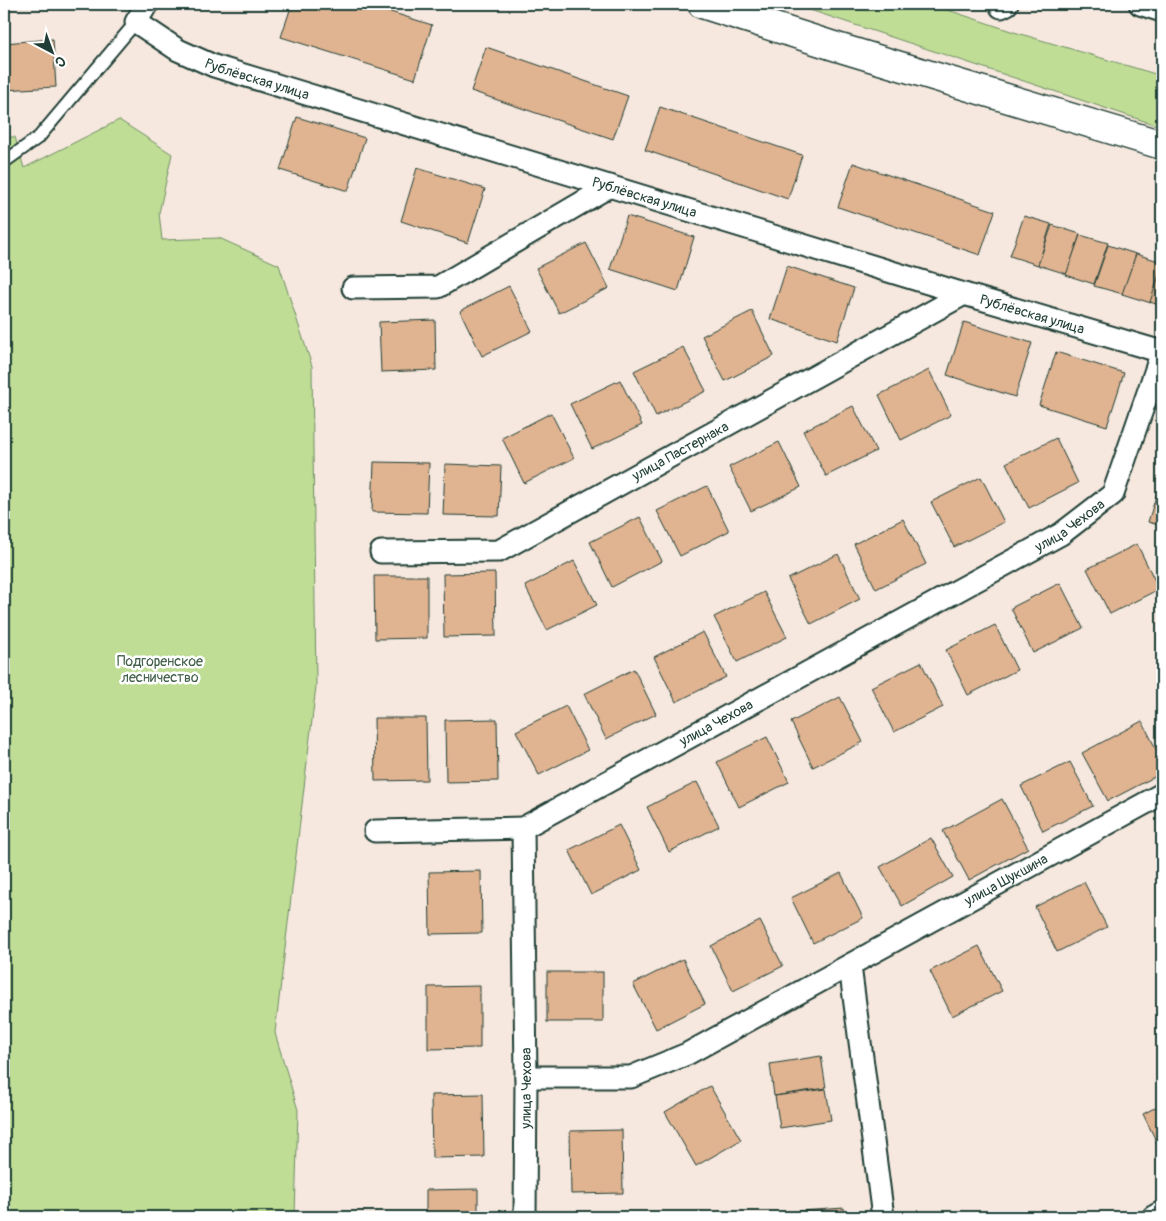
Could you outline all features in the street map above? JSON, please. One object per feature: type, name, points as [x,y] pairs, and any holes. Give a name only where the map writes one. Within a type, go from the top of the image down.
[{"type":"main road","points":[[702,4],[1162,146]]},
{"type":"street","points":[[136,22],[147,4]]},
{"type":"street","points":[[1140,4],[1162,11]]},
{"type":"street","name":"Рублёвская улица","points":[[136,22],[178,50],[214,66],[964,294],[1162,352]]},
{"type":"street","points":[[353,288],[438,287],[610,186]]},
{"type":"street","name":"улица Пастернака","points":[[381,552],[499,550],[964,294]]},
{"type":"street","name":"улица Чехова","points":[[525,1217],[526,1077],[523,828],[1061,534],[1113,494],[1162,352]]},
{"type":"street","name":"улица Шукшина","points":[[526,1077],[631,1077],[687,1054],[1162,794]]},
{"type":"street","points":[[375,831],[523,828]]},
{"type":"street","points":[[850,966],[883,1217]]},
{"type":"street","points":[[1153,1217],[1162,1212]]},
{"type":"lane","points":[[4,162],[39,137],[136,22]]},
{"type":"green space","points":[[792,4],[930,4],[1014,32],[1162,76],[1162,127]]},
{"type":"green space","name":"Подгоренское лесничество","points":[[119,120],[172,154],[159,213],[162,240],[219,238],[279,265],[312,366],[316,686],[275,1033],[298,1110],[295,1217],[4,1217],[4,137],[15,137],[24,168]]},
{"type":"building","points":[[292,4],[365,4],[432,25],[415,79],[281,37]]},
{"type":"building","points":[[53,39],[56,87],[4,90],[4,43]]},
{"type":"building","points":[[486,47],[628,96],[613,139],[471,91]]},
{"type":"building","points":[[660,107],[802,155],[788,199],[645,150]]},
{"type":"building","points":[[297,117],[365,138],[348,191],[280,170]]},
{"type":"building","points":[[853,163],[995,211],[980,255],[838,207]]},
{"type":"building","points":[[417,168],[485,189],[468,243],[401,221]]},
{"type":"building","points":[[627,216],[694,237],[678,291],[610,269]]},
{"type":"building","points":[[1024,216],[1051,224],[1038,265],[1010,256]]},
{"type":"building","points":[[1052,225],[1080,234],[1067,274],[1038,265]]},
{"type":"building","points":[[1080,235],[1108,243],[1094,284],[1066,275]]},
{"type":"building","points":[[586,243],[609,288],[559,313],[536,268]]},
{"type":"building","points":[[1108,245],[1136,254],[1123,294],[1094,286]]},
{"type":"building","points":[[1136,254],[1162,262],[1151,303],[1122,294]]},
{"type":"building","points":[[787,266],[854,288],[837,341],[770,319]]},
{"type":"building","points":[[1162,267],[1162,306],[1150,302]]},
{"type":"building","points":[[509,286],[532,331],[482,356],[460,311]]},
{"type":"building","points":[[752,311],[774,356],[725,381],[702,336]]},
{"type":"building","points":[[435,320],[436,370],[381,372],[379,322]]},
{"type":"building","points":[[964,322],[1032,343],[1015,397],[947,375]]},
{"type":"building","points":[[683,347],[706,391],[656,416],[634,371]]},
{"type":"building","points":[[1056,352],[1124,373],[1107,426],[1039,405]]},
{"type":"building","points":[[929,370],[951,415],[901,440],[879,395]]},
{"type":"building","points":[[620,380],[642,425],[592,449],[570,404]]},
{"type":"building","points":[[853,406],[876,451],[826,476],[803,431]]},
{"type":"building","points":[[551,413],[574,458],[524,483],[502,438]]},
{"type":"building","points":[[1056,438],[1078,483],[1029,508],[1006,463]]},
{"type":"building","points":[[779,442],[801,487],[751,511],[729,467]]},
{"type":"building","points":[[374,462],[429,463],[427,513],[372,512]]},
{"type":"building","points":[[445,464],[501,466],[499,516],[443,515]]},
{"type":"building","points":[[981,477],[1004,522],[954,547],[931,502]]},
{"type":"building","points":[[1162,477],[1162,526],[1148,522]]},
{"type":"building","points":[[707,486],[729,531],[680,556],[657,511]]},
{"type":"building","points":[[640,517],[662,561],[612,587],[590,542]]},
{"type":"building","points":[[903,519],[926,564],[876,589],[854,544]]},
{"type":"building","points":[[1137,544],[1159,589],[1110,614],[1087,569]]},
{"type":"building","points":[[838,554],[860,599],[811,624],[788,579]]},
{"type":"building","points":[[574,561],[597,605],[547,630],[525,586]]},
{"type":"building","points":[[495,573],[496,636],[444,637],[443,574]]},
{"type":"building","points":[[374,576],[427,576],[427,638],[375,639]]},
{"type":"building","points":[[1060,583],[1083,628],[1033,653],[1011,608]]},
{"type":"building","points":[[764,592],[787,637],[737,662],[714,617]]},
{"type":"building","points":[[995,625],[1017,670],[968,695],[946,650]]},
{"type":"building","points":[[703,632],[726,677],[676,702],[654,657]]},
{"type":"building","points":[[921,662],[943,707],[894,732],[871,687]]},
{"type":"building","points":[[634,669],[656,714],[606,739],[584,694]]},
{"type":"building","points":[[840,697],[863,742],[813,767],[791,722]]},
{"type":"building","points":[[566,706],[588,750],[539,775],[516,731]]},
{"type":"building","points":[[374,718],[426,718],[427,780],[375,781]]},
{"type":"building","points":[[497,719],[498,781],[446,782],[445,720]]},
{"type":"building","points":[[1142,721],[1162,761],[1162,773],[1108,801],[1082,753]]},
{"type":"building","points":[[767,737],[789,782],[739,807],[717,762]]},
{"type":"building","points":[[1070,762],[1093,806],[1043,831],[1021,786]]},
{"type":"building","points":[[697,782],[719,826],[669,852],[647,807]]},
{"type":"building","points":[[1002,799],[1028,848],[969,880],[943,831]]},
{"type":"building","points":[[619,825],[641,870],[591,895],[569,850]]},
{"type":"building","points":[[931,838],[953,877],[902,906],[880,867]]},
{"type":"building","points":[[481,871],[482,933],[430,934],[429,872]]},
{"type":"building","points":[[841,873],[863,918],[813,943],[791,898]]},
{"type":"building","points":[[1084,882],[1107,927],[1057,952],[1035,907]]},
{"type":"building","points":[[760,921],[783,966],[733,991],[711,946]]},
{"type":"building","points":[[979,946],[1002,991],[952,1016],[930,971]]},
{"type":"building","points":[[683,959],[705,1004],[656,1029],[633,984]]},
{"type":"building","points":[[547,972],[603,972],[603,1022],[547,1022]]},
{"type":"building","points":[[480,986],[480,1048],[428,1049],[428,987]]},
{"type":"building","points":[[821,1056],[826,1088],[774,1096],[770,1064]]},
{"type":"building","points":[[710,1086],[741,1140],[696,1166],[665,1112]]},
{"type":"building","points":[[826,1089],[831,1120],[780,1128],[775,1096]]},
{"type":"building","points":[[483,1094],[484,1157],[432,1158],[431,1095]]},
{"type":"building","points":[[1162,1104],[1162,1153],[1143,1114]]},
{"type":"building","points":[[622,1130],[623,1193],[571,1194],[570,1131]]},
{"type":"building","points":[[478,1189],[478,1217],[426,1217],[426,1190]]},
{"type":"building","points":[[844,1208],[845,1217],[787,1217],[787,1212]]}]
